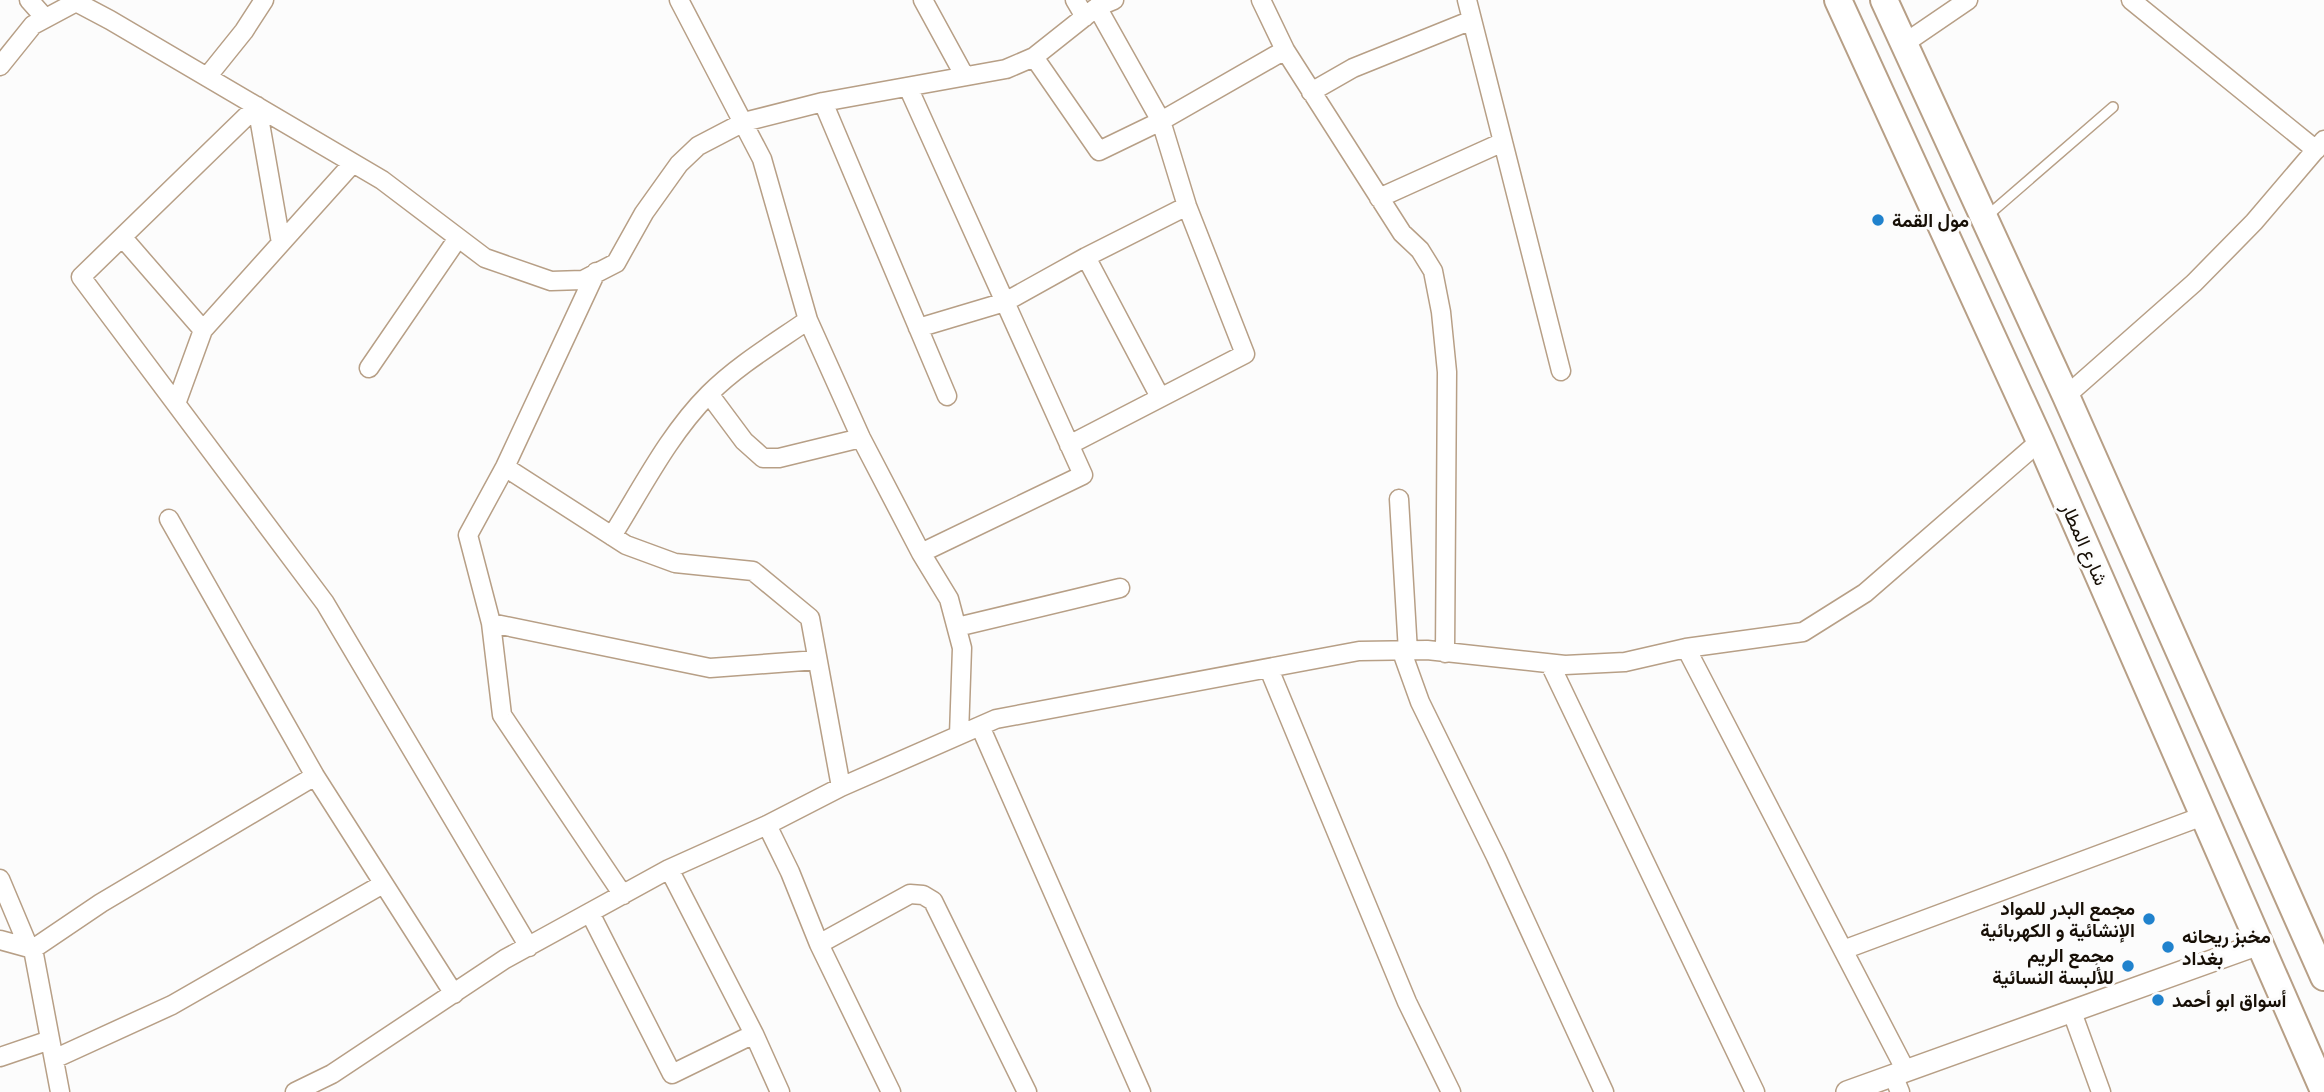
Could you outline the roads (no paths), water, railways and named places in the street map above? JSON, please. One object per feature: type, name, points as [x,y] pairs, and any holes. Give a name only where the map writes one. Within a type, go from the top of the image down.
[{"type":"main road","name":"شارع المطار","points":[[1838,0],[2040,441],[2324,1091]]},
{"type":"main road","points":[[1884,0],[2066,396],[2322,967]]},
{"type":"street","points":[[29,0],[46,18]]},
{"type":"street","points":[[207,77],[244,31],[264,0]]},
{"type":"street","points":[[680,0],[762,159],[808,320],[861,438],[921,553],[949,599],[962,648],[959,735]]},
{"type":"street","points":[[923,0],[964,75]]},
{"type":"street","points":[[1069,445],[1245,354],[1187,206],[1161,121],[1091,12],[1074,0]]},
{"type":"street","points":[[0,66],[33,25],[76,2],[382,180],[485,258],[551,281],[583,279],[616,263],[644,213],[679,164],[698,146],[744,122],[823,102],[1006,69],[1034,57],[1091,12],[1114,0]]},
{"type":"street","points":[[1261,0],[1284,50],[1402,233],[1420,250],[1433,271],[1441,312],[1447,372],[1445,653]]},
{"type":"street","points":[[1467,0],[1561,371]]},
{"type":"street","points":[[1905,43],[1968,0]]},
{"type":"street","points":[[2066,396],[2194,284],[2254,222],[2320,145],[2131,0]]},
{"type":"street","points":[[1311,92],[1353,68],[1472,20]]},
{"type":"street","points":[[1034,57],[1099,151],[1161,121],[1284,50]]},
{"type":"street","points":[[908,86],[1083,474],[921,553]]},
{"type":"street","points":[[823,102],[947,396]]},
{"type":"street","points":[[257,106],[80,277],[325,603],[529,947]]},
{"type":"street","points":[[257,106],[281,243]]},
{"type":"street","points":[[1380,198],[1503,142]]},
{"type":"street","points":[[176,404],[203,330],[353,163]]},
{"type":"street","points":[[918,328],[1005,302],[1187,206]]},
{"type":"street","points":[[123,238],[203,330]]},
{"type":"street","points":[[369,368],[458,238]]},
{"type":"street","points":[[1086,257],[1160,397]]},
{"type":"street","points":[[596,272],[505,467],[468,535],[491,623],[502,715],[622,895]]},
{"type":"street","points":[[611,536],[678,432],[709,394],[745,364],[808,320]]},
{"type":"street","points":[[709,394],[744,442],[763,458],[779,458],[861,438]]},
{"type":"street","points":[[295,1092],[332,1074],[529,947],[669,869],[767,825],[841,787],[996,719],[1359,651],[1427,650],[1550,664],[1625,662],[1686,648],[1803,632],[1865,593],[2040,441]]},
{"type":"street","points":[[505,467],[626,545],[674,563],[753,571],[810,618],[841,787]]},
{"type":"street","points":[[1399,499],[1405,652],[1420,702],[1493,849],[1604,1092]]},
{"type":"street","points":[[169,519],[315,776],[454,994]]},
{"type":"street","points":[[957,627],[1119,588]]},
{"type":"street","points":[[491,623],[710,668],[817,660]]},
{"type":"street","points":[[1686,648],[1843,950],[1900,1079]]},
{"type":"street","points":[[1550,664],[1755,1092]]},
{"type":"street","points":[[1269,669],[1407,1002],[1451,1092]]},
{"type":"street","points":[[980,726],[1141,1092]]},
{"type":"street","points":[[0,940],[31,948],[101,903],[315,776]]},
{"type":"street","points":[[1843,950],[2203,816]]},
{"type":"street","points":[[767,825],[790,872],[819,944],[891,1092]]},
{"type":"street","points":[[669,869],[754,1034],[780,1092]]},
{"type":"street","points":[[0,879],[31,948],[60,1092]]},
{"type":"street","points":[[54,1059],[172,1005],[383,884]]},
{"type":"street","points":[[819,944],[910,894],[923,895],[933,901],[1027,1092]]},
{"type":"street","points":[[590,913],[672,1074],[754,1034]]},
{"type":"street","points":[[1847,1092],[1900,1079],[2072,1012],[2259,944]]},
{"type":"street","points":[[2072,1012],[2101,1092]]},
{"type":"street","points":[[0,1057],[50,1040]]},
{"type":"lane","points":[[1984,218],[2113,107]]},
{"type":"place","name":"مول القمة","points":[[1878,220]]},
{"type":"place","name":"مجمع البدر للمواد الإنشائية و الكهربائية","points":[[2149,919]]},
{"type":"place","name":"مخبز ريحانه بغداد","points":[[2168,947]]},
{"type":"place","name":"مجمع الريم للألبسة النسائية","points":[[2128,966]]},
{"type":"place","name":"أسواق ابو أحمد","points":[[2158,1000]]}]
